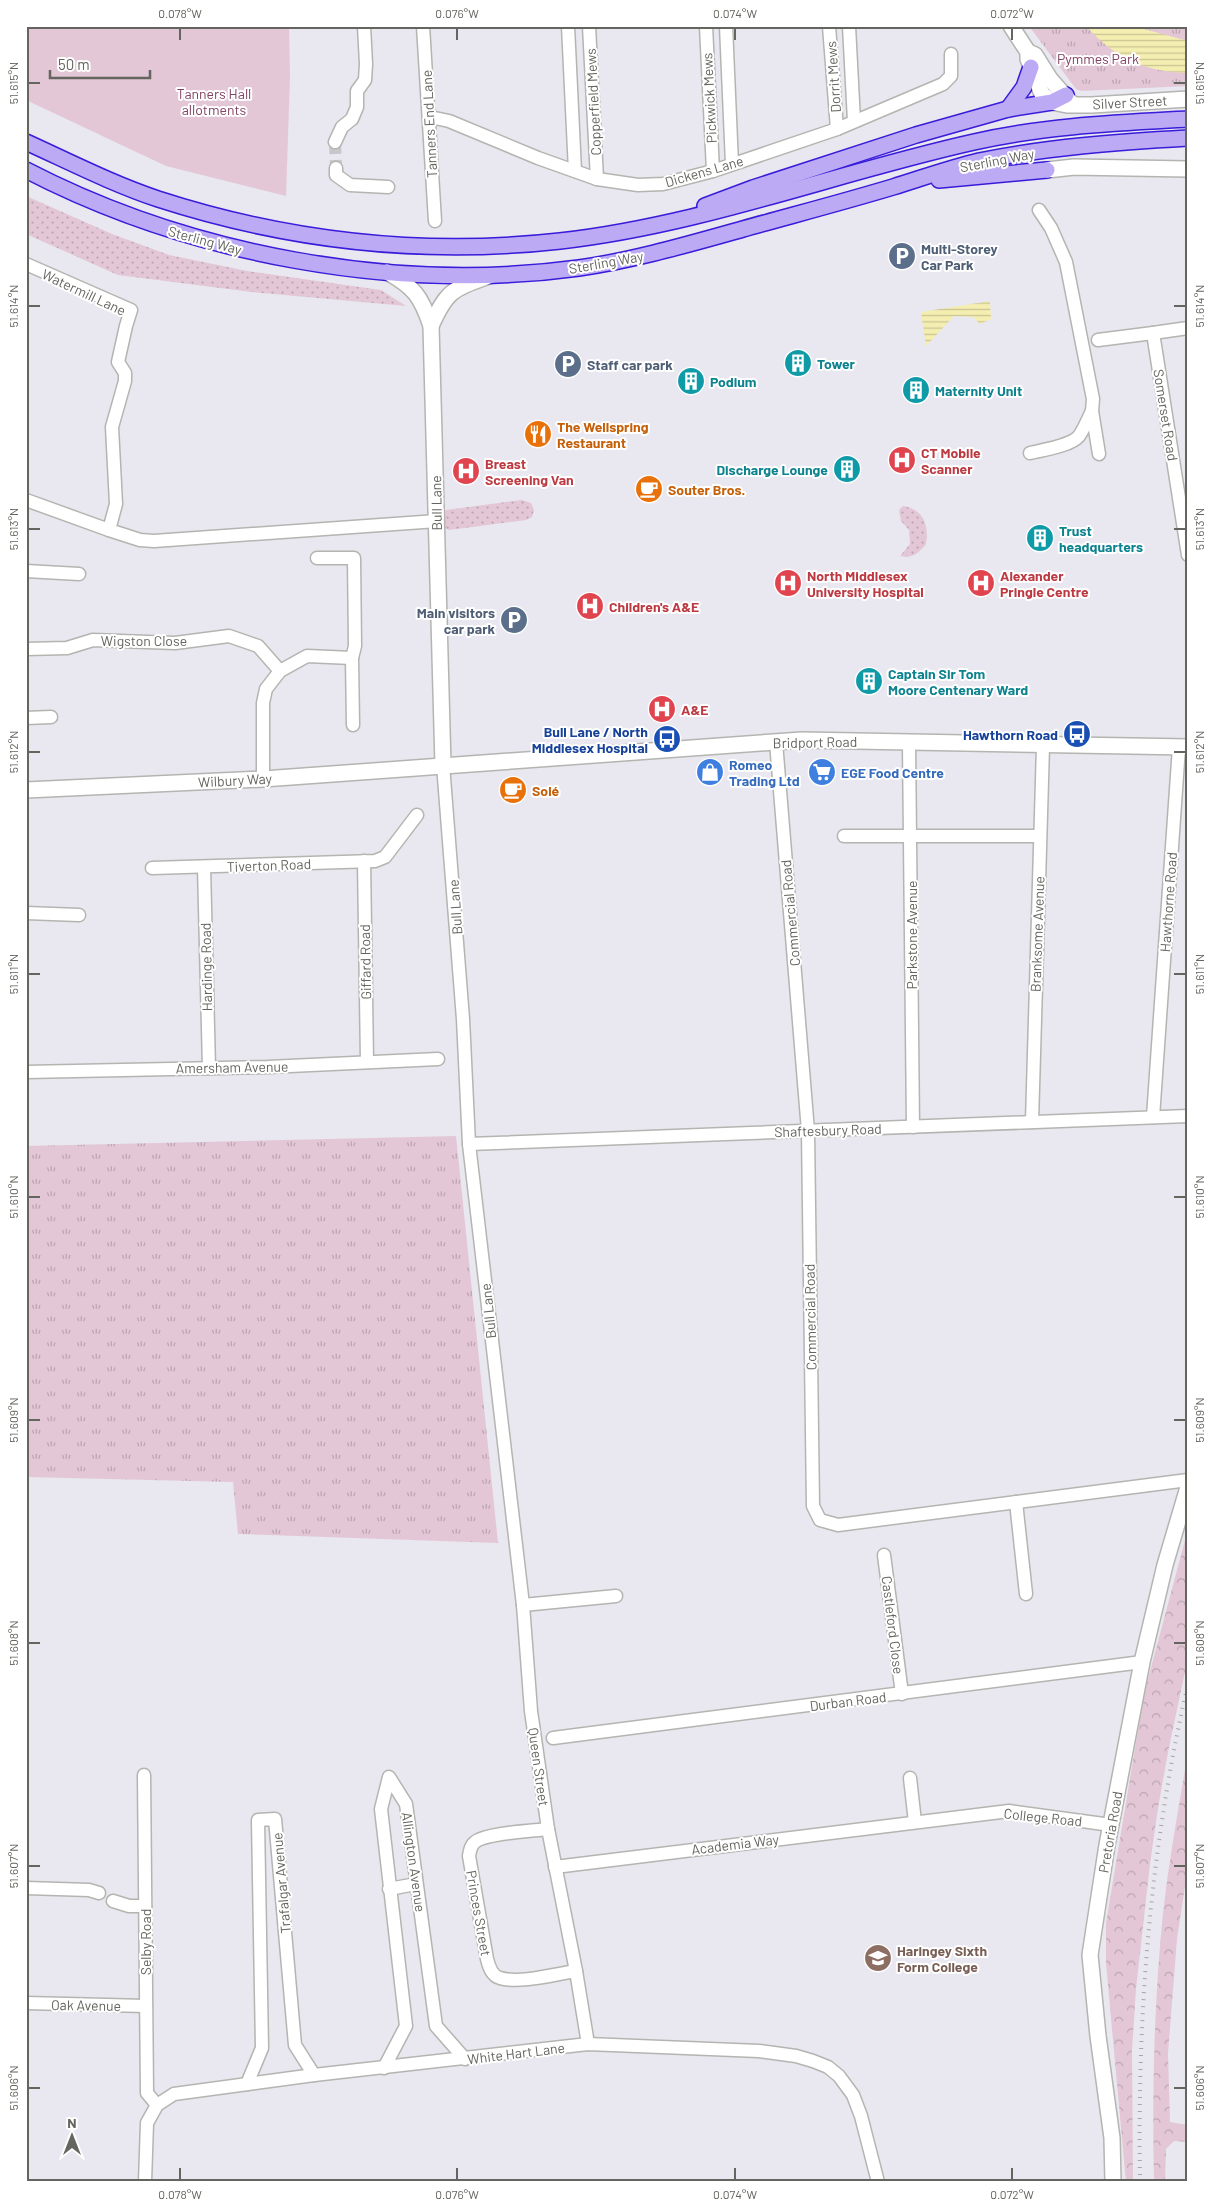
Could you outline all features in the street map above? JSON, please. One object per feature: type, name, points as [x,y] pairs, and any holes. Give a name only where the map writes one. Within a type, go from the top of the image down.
[{"type":"highway","points":[[1008,110],[1024,86],[1030,59]]},
{"type":"highway","points":[[650,226],[753,188],[916,135],[1008,110],[1069,99]]},
{"type":"highway","name":"Sterling Way","points":[[26,142],[103,178],[158,198],[266,227],[330,238],[417,247],[504,246],[563,241],[650,226],[751,204],[974,142],[1088,126],[1188,119]]},
{"type":"highway","name":"Sterling Way","points":[[26,170],[80,197],[170,231],[255,253],[387,272],[492,274],[580,268],[631,258],[686,245],[971,164],[1029,153],[1104,143],[1188,138]]},
{"type":"highway","points":[[895,186],[966,176],[1047,170]]},
{"type":"street","points":[[335,142],[342,127],[352,119],[357,107],[357,91],[365,80],[364,26]]},
{"type":"street","name":"Tanners End Lane","points":[[423,26],[430,117],[432,197],[435,221]]},
{"type":"street","name":"Copperfield Mews","points":[[568,26],[575,171]]},
{"type":"street","name":"Copperfield Mews","points":[[589,26],[597,178]]},
{"type":"street","name":"Pickwick Mews","points":[[706,26],[713,171]]},
{"type":"street","name":"Pickwick Mews","points":[[726,26],[732,164]]},
{"type":"street","name":"Dorrit Mews","points":[[829,26],[836,129]]},
{"type":"street","name":"Dorrit Mews","points":[[849,26],[854,122]]},
{"type":"street","points":[[1011,26],[1030,59],[1042,94],[1052,102]]},
{"type":"street","name":"Dickens Lane","points":[[430,117],[449,121],[538,158],[597,178],[624,184],[663,184],[713,171],[836,129],[943,84],[951,76],[951,54]]},
{"type":"street","points":[[1030,59],[1035,55],[1050,79],[1069,99]]},
{"type":"street","name":"Silver Street","points":[[1069,99],[1092,105],[1188,99]]},
{"type":"street","name":"Sterling Way","points":[[1047,170],[1074,167],[1188,169]]},
{"type":"street","points":[[336,168],[336,175],[350,185],[388,187]]},
{"type":"street","points":[[1040,210],[1051,228],[1066,262],[1093,399],[1092,411],[1099,454]]},
{"type":"street","name":"Watermill Lane","points":[[26,264],[131,310],[118,362],[125,373],[125,381],[112,427],[116,504],[109,530]]},
{"type":"street","points":[[387,272],[401,280],[419,297],[423,303],[430,326]]},
{"type":"street","points":[[430,326],[441,303],[447,297],[466,285],[492,274]]},
{"type":"street","name":"Bull Lane","points":[[430,326],[443,765],[459,962],[469,1144],[490,1336],[510,1487]]},
{"type":"street","points":[[1098,340],[1188,328]]},
{"type":"street","name":"Somerset Road","points":[[1153,333],[1188,555]]},
{"type":"street","points":[[1030,453],[1054,448],[1078,437],[1092,411]]},
{"type":"street","points":[[26,500],[140,540],[154,541],[437,521]]},
{"type":"street","points":[[317,558],[354,558],[355,646],[352,658],[353,725]]},
{"type":"street","points":[[26,571],[79,574]]},
{"type":"street","name":"Wigston Close","points":[[26,649],[67,648],[93,640],[175,643],[229,636],[258,646],[280,671]]},
{"type":"street","points":[[263,779],[263,703],[266,689],[280,671],[308,656],[352,658]]},
{"type":"street","points":[[26,718],[50,717]]},
{"type":"street","name":"Bridport Road","points":[[443,765],[776,742],[831,740],[1043,746],[1184,747]]},
{"type":"street","name":"Commercial Road","points":[[776,742],[808,1131],[812,1506],[820,1520],[838,1525],[1188,1480]]},
{"type":"street","name":"Parkstone Avenue","points":[[909,743],[913,1127]]},
{"type":"street","name":"Branksome Avenue","points":[[1032,1122],[1043,746]]},
{"type":"street","name":"Hawthorne Road","points":[[1153,1117],[1184,747]]},
{"type":"street","name":"Wilbury Way","points":[[26,790],[263,779],[443,765]]},
{"type":"street","points":[[364,891],[372,871],[417,815]]},
{"type":"street","points":[[844,836],[1039,836]]},
{"type":"street","name":"Tiverton Road","points":[[152,868],[375,861],[385,857]]},
{"type":"street","name":"Giffard Road","points":[[364,861],[367,1062]]},
{"type":"street","name":"Hardinge Road","points":[[204,867],[209,1068]]},
{"type":"street","points":[[26,913],[79,915]]},
{"type":"street","name":"Amersham Avenue","points":[[26,1072],[209,1068],[438,1059]]},
{"type":"street","name":"Shaftesbury Road","points":[[469,1144],[1188,1116]]},
{"type":"street","name":"Queen Street","points":[[510,1487],[523,1605],[531,1711],[548,1829],[576,1971],[588,2044]]},
{"type":"street","name":"Pretoria Road","points":[[1113,2182],[1112,2138],[1098,2036],[1090,1955],[1111,1826],[1142,1662],[1165,1564],[1188,1487]]},
{"type":"street","points":[[1016,1502],[1026,1594]]},
{"type":"street","name":"Castleford Close","points":[[884,1555],[902,1694]]},
{"type":"street","points":[[523,1605],[616,1596]]},
{"type":"street","name":"Durban Road","points":[[553,1738],[1142,1662]]},
{"type":"street","name":"Selby Road","points":[[144,1775],[147,2093],[157,2105]]},
{"type":"street","name":"Allington Avenue","points":[[384,2068],[406,2026],[381,1809],[389,1777],[406,1804],[436,2026],[465,2059]]},
{"type":"street","points":[[910,1778],[915,1822]]},
{"type":"street","name":"College Road","points":[[915,1822],[1009,1811],[1111,1826]]},
{"type":"street","name":"Trafalgar Avenue","points":[[247,2084],[262,2048],[258,1820],[275,1819],[295,2045],[314,2075]]},
{"type":"street","name":"Academia Way","points":[[555,1867],[915,1822]]},
{"type":"street","name":"Princes Street","points":[[548,1829],[486,1837],[472,1845],[469,1856],[487,1959],[491,1971],[499,1978],[515,1980],[576,1971]]},
{"type":"street","points":[[389,1889],[416,1884]]},
{"type":"street","points":[[26,1888],[56,1891],[89,1890],[99,1893]]},
{"type":"street","points":[[260,1894],[281,1893]]},
{"type":"street","points":[[113,1901],[129,1906],[145,1906]]},
{"type":"street","name":"Oak Avenue","points":[[26,2003],[146,2006]]},
{"type":"street","name":"White Hart Lane","points":[[157,2105],[174,2094],[314,2075],[588,2044],[759,2051],[796,2056],[828,2066],[839,2076],[853,2095],[878,2182]]},
{"type":"street","points":[[145,2182],[147,2123],[157,2105]]},
{"type":"green space","name":"Tanners Hall allotments","points":[[26,26],[289,26],[290,76],[286,196],[166,166],[26,100]]},
{"type":"green space","name":"Pymmes Park","points":[[1029,26],[1188,26],[1188,86],[1081,91],[1076,89]]},
{"type":"green space","points":[[26,196],[112,234],[169,255],[247,271],[381,290],[406,306],[252,292],[118,275],[26,234]]},
{"type":"green space","points":[[522,500],[531,503],[534,510],[532,517],[526,520],[449,530],[443,527],[442,514],[446,510]]},
{"type":"green space","points":[[903,506],[916,511],[924,519],[927,531],[926,544],[918,553],[908,557],[900,556],[910,544],[909,530],[901,521],[899,510]]},
{"type":"green space","points":[[456,1136],[498,1543],[238,1534],[233,1482],[26,1477],[26,1146]]},
{"type":"green space","points":[[1188,1529],[1188,1658],[1169,1747],[1150,1864],[1136,1989],[1132,2050],[1133,2182],[1126,2182],[1106,1963],[1106,1923],[1144,1694]]},
{"type":"green space","points":[[1188,1752],[1188,1866],[1177,1939],[1168,2053],[1170,2122],[1188,2125],[1188,2142],[1174,2141],[1166,2149],[1165,2182],[1154,2182],[1154,2048],[1160,1947],[1168,1873]]},
{"type":"shaded area","points":[[1086,26],[1133,26],[1188,41],[1188,73],[1158,70],[1132,61],[1108,47]]},
{"type":"shaded area","points":[[990,301],[991,319],[980,324],[973,317],[954,316],[926,346],[921,312]]},
{"type":"tunnel","points":[[335,142],[336,168]]},
{"type":"railway","points":[[1140,2182],[1141,2057],[1144,1994],[1155,1869],[1175,1745],[1188,1684]]},
{"type":"place","name":"Multi-Storey Car Park","points":[[902,256]]},
{"type":"place","name":"Tower","points":[[798,363]]},
{"type":"place","name":"Staff car park","points":[[568,364]]},
{"type":"place","name":"Podium","points":[[691,381]]},
{"type":"place","name":"Maternity Unit","points":[[916,390]]},
{"type":"place","name":"The Wellspring Restaurant","points":[[538,434]]},
{"type":"place","name":"CT Mobile Scanner","points":[[902,460]]},
{"type":"place","name":"Discharge Lounge","points":[[847,469]]},
{"type":"place","name":"Breast Screening Van","points":[[466,471]]},
{"type":"place","name":"Souter Bros.","points":[[649,489]]},
{"type":"place","name":"Trust headquarters","points":[[1040,538]]},
{"type":"place","name":"North Middlesex University Hospital","points":[[788,583]]},
{"type":"place","name":"Alexander Pringle Centre","points":[[981,583]]},
{"type":"place","name":"Children's A&E","points":[[590,606]]},
{"type":"place","name":"Main visitors car park","points":[[514,620]]},
{"type":"place","name":"Captain Sir Tom Moore Centenary Ward","points":[[869,681]]},
{"type":"place","name":"A&E","points":[[662,709]]},
{"type":"place","name":"Hawthorn Road","points":[[1077,734]]},
{"type":"place","name":"Bull Lane / North Middlesex Hospital","points":[[667,739]]},
{"type":"place","name":"Romeo Trading Ltd","points":[[710,772]]},
{"type":"place","name":"EGE Food Centre","points":[[822,772]]},
{"type":"place","name":"Solé","points":[[513,790]]},
{"type":"place","name":"Haringey Sixth Form College","points":[[878,1958]]}]
